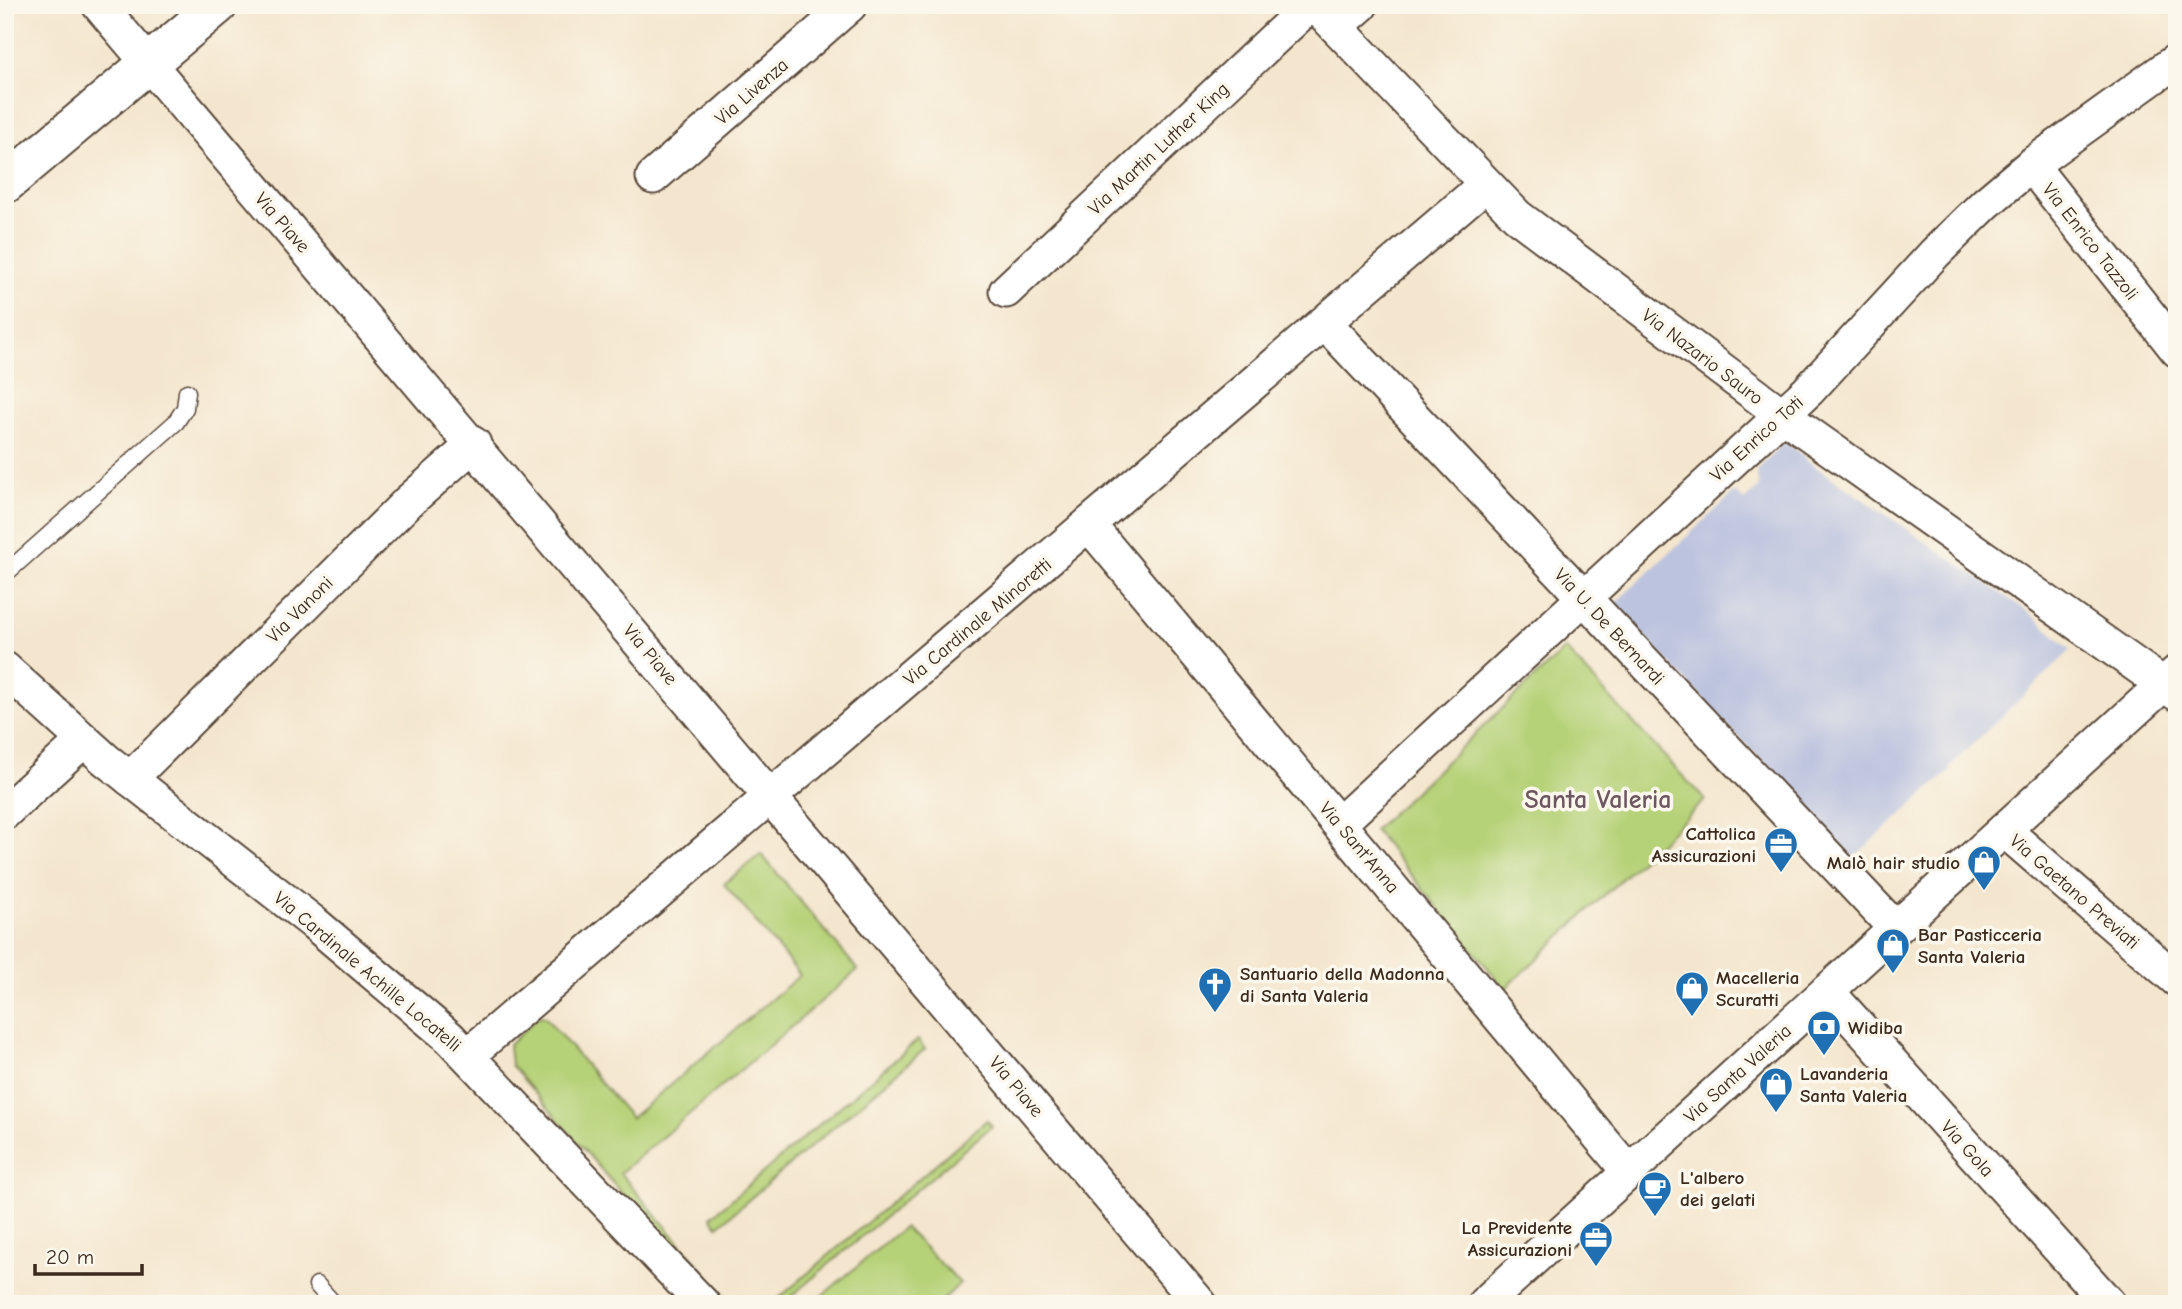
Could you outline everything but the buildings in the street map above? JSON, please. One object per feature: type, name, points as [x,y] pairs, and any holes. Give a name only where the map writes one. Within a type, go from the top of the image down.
[{"type":"street","name":"Via Piave","points":[[99,5],[474,444],[1200,1304]]},
{"type":"street","points":[[5,184],[218,5]]},
{"type":"street","name":"Via Livenza","points":[[653,177],[850,5]]},
{"type":"street","name":"Via Martin Luther King","points":[[1006,291],[1310,5]]},
{"type":"street","points":[[1326,16],[1361,5]]},
{"type":"street","name":"Via Nazario Sauro","points":[[1326,16],[1485,185],[1535,230],[1781,414],[2173,683]]},
{"type":"street","name":"Via Enrico Toti","points":[[1340,823],[1808,391],[1946,241],[2031,165],[2177,60]]},
{"type":"street","name":"Via Enrico Tazzoli","points":[[2031,165],[2177,350]]},
{"type":"street","name":"Via Cardinale Minoretti","points":[[468,1055],[1485,185]]},
{"type":"street","name":"Via U. De Bernardi","points":[[1325,323],[1895,928]]},
{"type":"street","name":"Via Vanoni","points":[[130,779],[408,502],[474,444]]},
{"type":"street","name":"Via Sant'Anna","points":[[1089,525],[1628,1171]]},
{"type":"street","name":"Via Cardinale Achille Locatelli","points":[[5,669],[83,741],[343,947],[468,1055],[703,1304]]},
{"type":"street","name":"Via Santa Valeria","points":[[1483,1304],[1895,928],[2173,683]]},
{"type":"street","points":[[5,812],[83,741]]},
{"type":"street","name":"Via Gaetano Previati","points":[[2004,830],[2177,980]]},
{"type":"street","name":"Via Gola","points":[[1827,991],[2109,1304]]},
{"type":"lane","points":[[5,573],[176,422],[185,408],[187,392]]},
{"type":"lane","points":[[317,1285],[334,1304]]},
{"type":"shaded area","points":[[1784,442],[1805,457],[1804,459],[2031,614],[2071,650],[1949,767],[1951,770],[1853,858],[1614,604],[1735,492],[1744,501],[1759,487],[1756,472]]},
{"type":"green space","points":[[1565,649],[1705,800],[1505,989],[1374,830]]},
{"type":"green space","points":[[761,854],[858,970],[620,1173],[732,1304],[717,1304],[511,1065],[509,1045],[539,1016],[545,1017],[631,1118],[800,975],[724,884]]},
{"type":"green space","points":[[918,1040],[925,1049],[718,1226],[711,1217]]},
{"type":"green space","points":[[987,1120],[992,1126],[782,1304],[772,1304]]},
{"type":"green space","points":[[904,1227],[960,1283],[939,1304],[812,1304]]},
{"type":"place","name":"Cattolica Assicurazioni","points":[[1781,874]]},
{"type":"place","name":"Malò hair studio","points":[[1984,892]]},
{"type":"place","name":"Bar Pasticceria Santa Valeria","points":[[1893,975]]},
{"type":"place","name":"Santuario della Madonna di Santa Valeria","points":[[1215,1014]]},
{"type":"place","name":"Macelleria Scuratti","points":[[1692,1018]]},
{"type":"place","name":"Widiba","points":[[1824,1057]]},
{"type":"place","name":"Lavanderia Santa Valeria","points":[[1776,1114]]},
{"type":"place","name":"L'albero dei gelati","points":[[1655,1218]]},
{"type":"place","name":"La Previdente Assicurazioni","points":[[1596,1268]]},
{"type":"district","name":"Santa Valeria","points":[[1598,799]]}]
